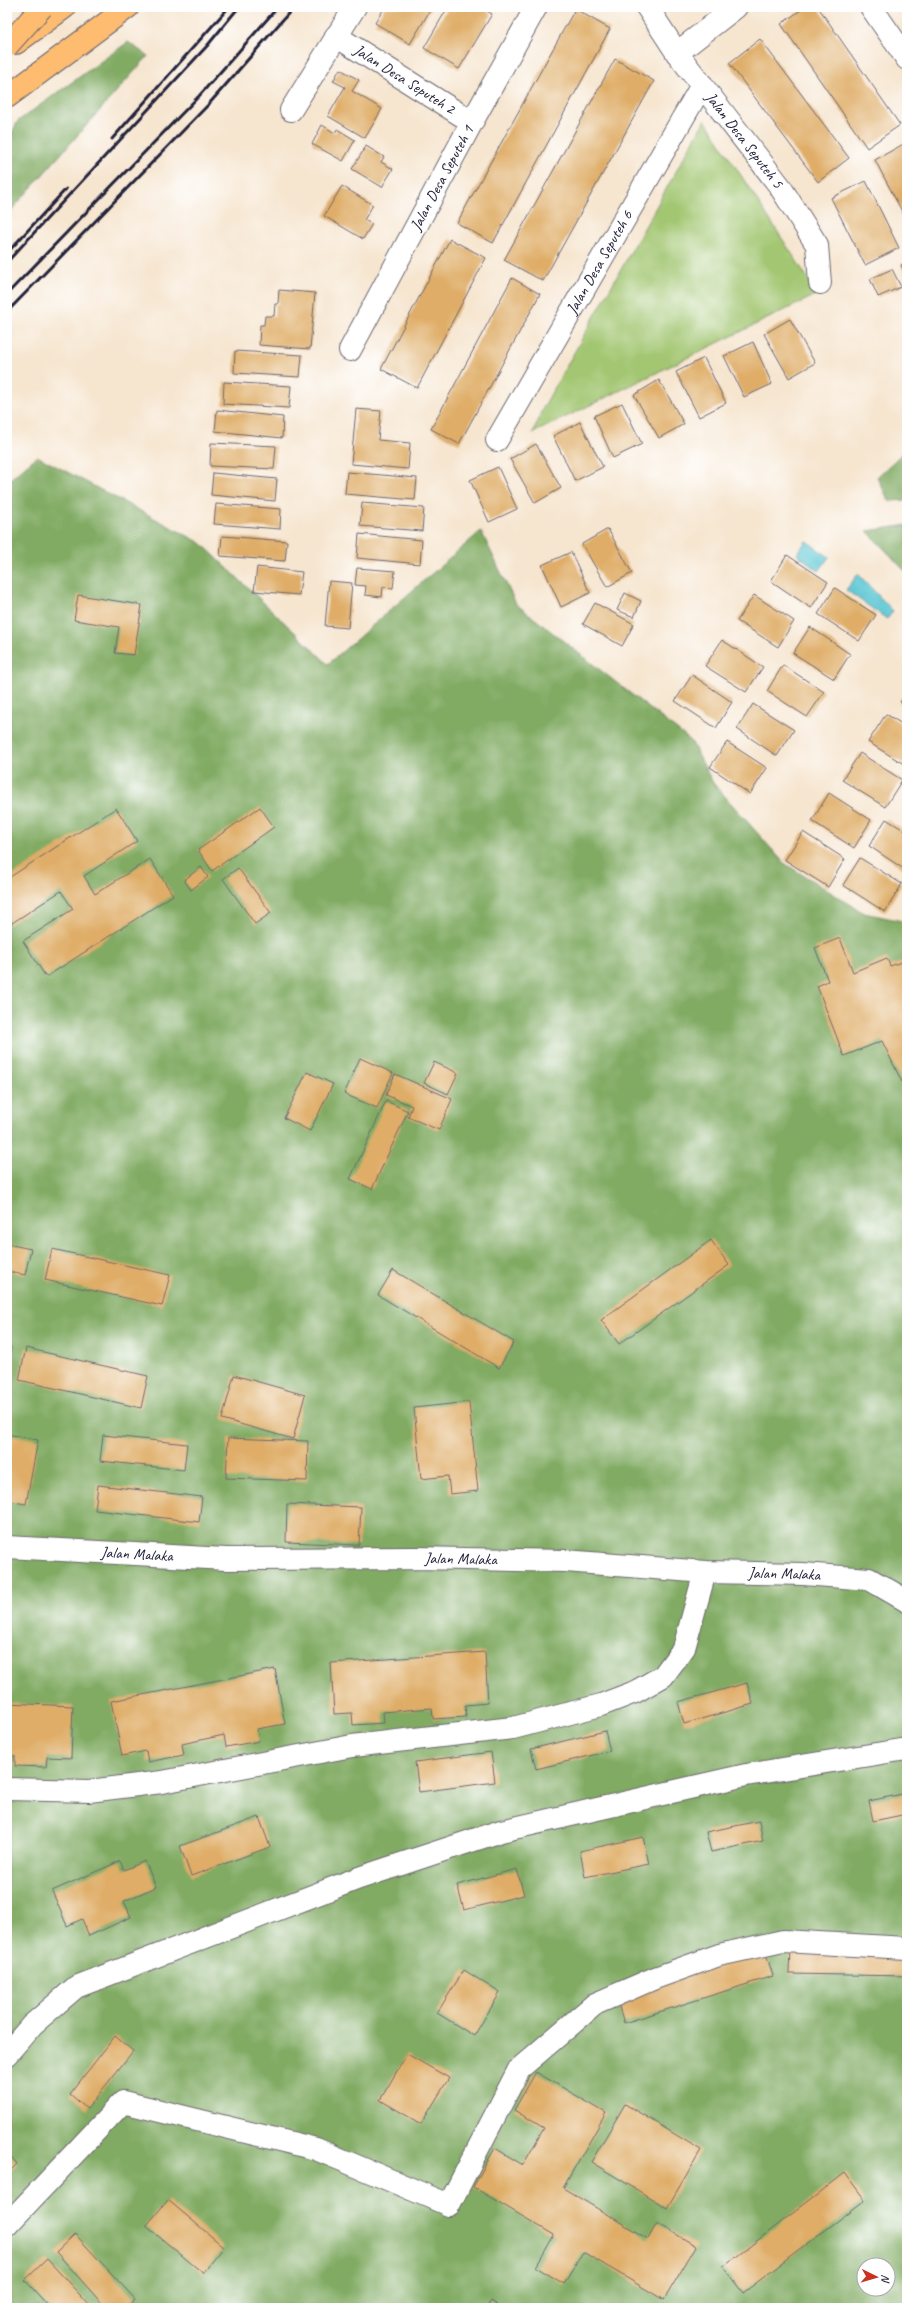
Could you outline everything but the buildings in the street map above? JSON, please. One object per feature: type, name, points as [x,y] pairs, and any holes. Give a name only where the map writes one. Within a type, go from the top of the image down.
[{"type":"highway","points":[[7,46],[42,7]]},
{"type":"highway","points":[[7,50],[65,7]]},
{"type":"highway","points":[[7,97],[128,7]]},
{"type":"street","points":[[291,110],[355,7]]},
{"type":"street","name":"Jalan Desa Seputeh 1","points":[[350,350],[472,122],[536,7]]},
{"type":"street","name":"Jalan Desa Seputeh 5","points":[[647,7],[677,53],[779,185],[817,245],[820,283]]},
{"type":"street","points":[[677,53],[736,7]]},
{"type":"street","points":[[870,7],[907,59]]},
{"type":"street","name":"Jalan Desa Seputeh 2","points":[[336,36],[472,122]]},
{"type":"street","name":"Jalan Desa Seputeh 6","points":[[497,440],[702,85]]},
{"type":"street","name":"Jalan Malaka","points":[[7,1547],[226,1559],[416,1558],[565,1561],[705,1572],[803,1574],[869,1579],[907,1602]]},
{"type":"street","points":[[7,1789],[89,1791],[162,1782],[352,1746],[513,1728],[601,1705],[635,1692],[663,1676],[684,1648],[705,1572]]},
{"type":"street","points":[[7,2054],[32,2025],[76,1987],[359,1878],[508,1830],[746,1775],[907,1749]]},
{"type":"street","points":[[7,2225],[123,2102],[316,2149],[449,2205],[519,2069],[594,2004],[655,1978],[719,1955],[783,1940],[907,1948]]},
{"type":"green space","points":[[128,42],[148,56],[7,215],[7,142],[18,121]]},
{"type":"green space","points":[[705,120],[818,294],[533,433],[543,408]]},
{"type":"green space","points":[[907,449],[907,500],[889,501],[877,477]]},
{"type":"green space","points":[[37,456],[201,543],[328,664],[481,531],[516,604],[691,741],[713,783],[784,863],[864,913],[907,922],[907,2308],[7,2308],[7,482]]},
{"type":"green space","points":[[907,525],[907,573],[867,531]]},
{"type":"water","points":[[806,541],[829,557],[819,571],[797,554]]},
{"type":"water","points":[[858,574],[893,611],[887,619],[846,590]]},
{"type":"railway","points":[[112,139],[229,7]]},
{"type":"railway","points":[[7,262],[207,46],[239,7]]},
{"type":"railway","points":[[7,294],[199,96],[278,7]]},
{"type":"railway","points":[[7,312],[208,105],[294,7]]},
{"type":"railway","points":[[7,253],[66,189]]}]
